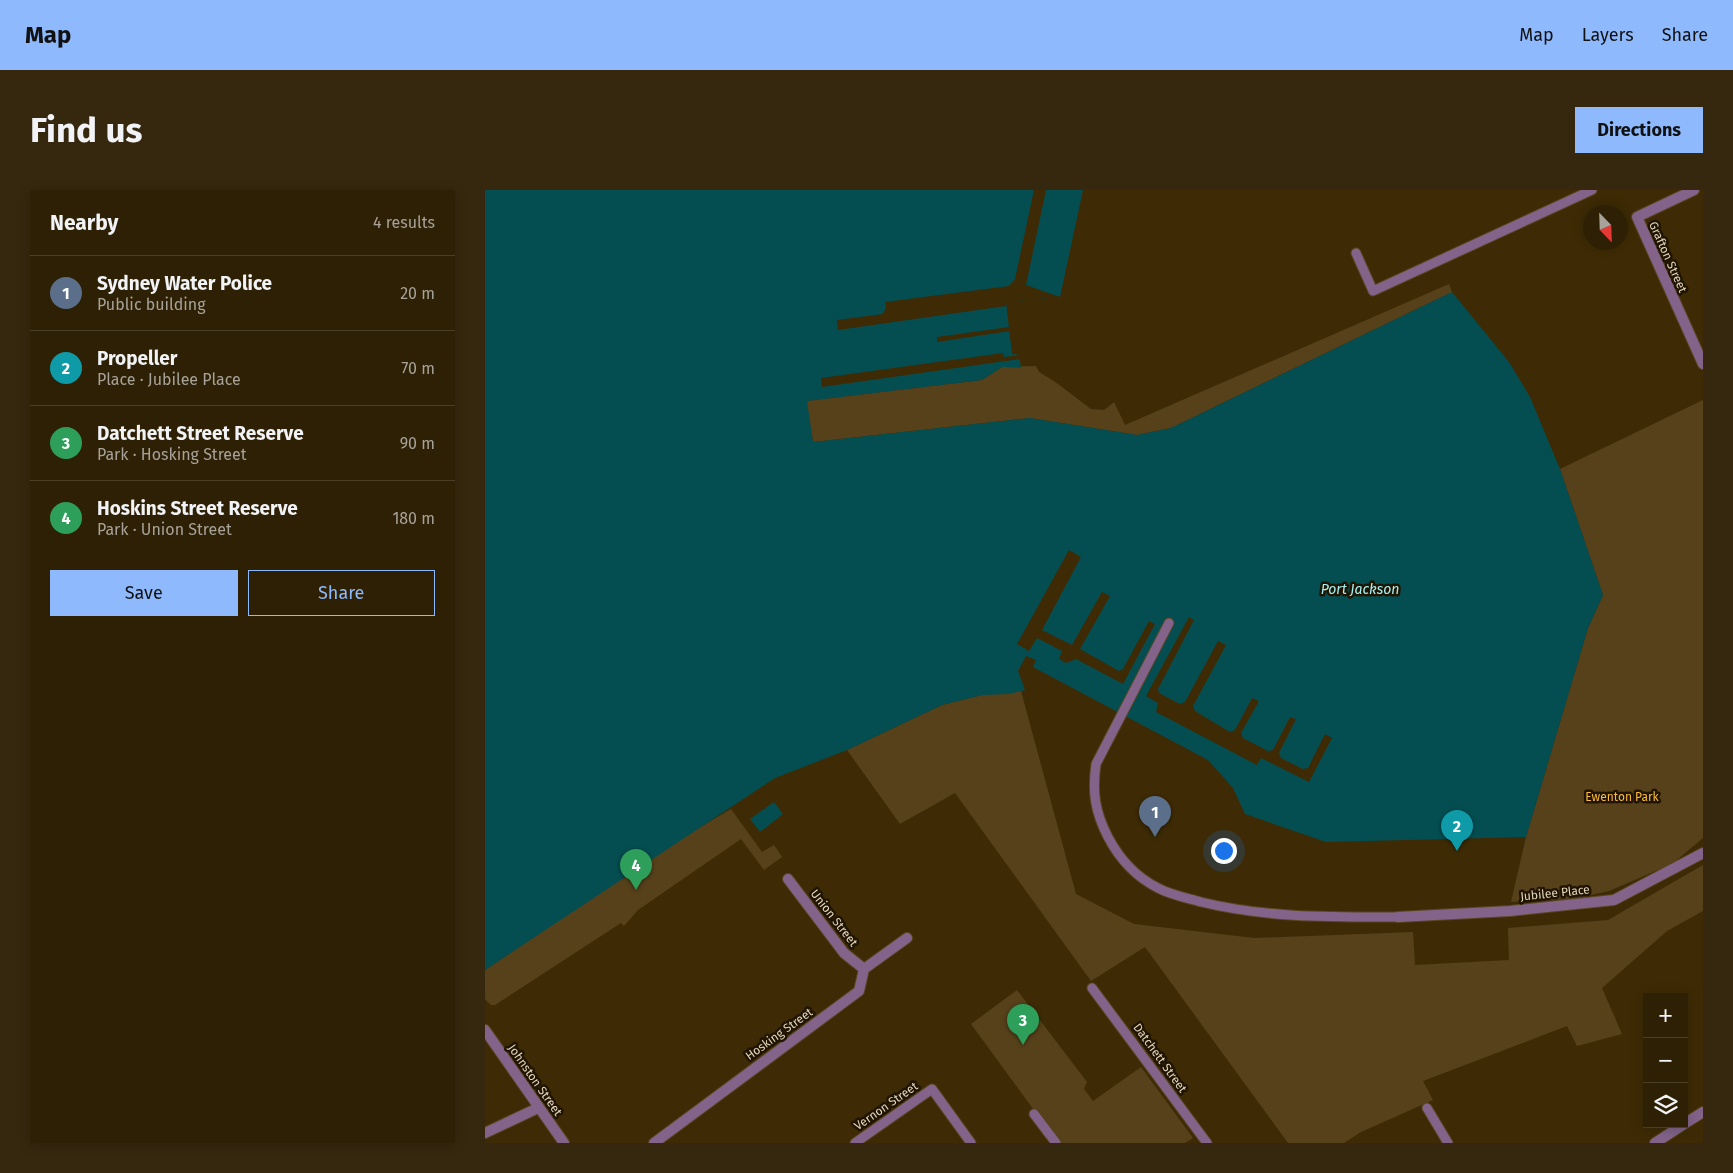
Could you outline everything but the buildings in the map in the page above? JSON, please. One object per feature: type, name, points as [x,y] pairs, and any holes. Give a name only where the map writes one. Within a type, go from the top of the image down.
[{"type":"street","name":"Grafton Street","points":[[1694,190],[1637,218],[1703,364]]},
{"type":"street","name":"Jubilee Place","points":[[1398,917],[1510,911],[1614,900],[1703,853]]},
{"type":"street","name":"Union Street","points":[[788,879],[844,953],[864,969]]},
{"type":"street","points":[[864,969],[907,938]]},
{"type":"street","name":"Hosking Street","points":[[655,1143],[859,991],[864,969]]},
{"type":"street","name":"Johnston Street","points":[[485,1030],[564,1143]]},
{"type":"street","points":[[485,1133],[538,1108]]},
{"type":"street","points":[[1688,1122],[1702,1113]]},
{"type":"street","points":[[1655,1143],[1678,1128]]},
{"type":"lane","points":[[1356,253],[1373,291],[1592,190]]},
{"type":"lane","points":[[1169,623],[1097,764],[1093,784],[1095,806],[1116,853],[1132,870],[1158,888],[1228,908],[1307,917],[1398,917]]},
{"type":"lane","name":"Datchett Street","points":[[1092,988],[1207,1143]]},
{"type":"lane","name":"Vernon Street","points":[[855,1143],[932,1089],[971,1143]]},
{"type":"lane","points":[[1427,1108],[1448,1143]]},
{"type":"lane","points":[[1034,1114],[1055,1143]]},
{"type":"green space","points":[[1449,284],[1452,292],[1171,428],[1137,435],[1030,418],[813,442],[806,401],[982,380],[1002,367],[1036,366],[1039,372],[1091,409],[1104,410],[1114,402],[1125,425]]},
{"type":"green space","name":"Ewenton Park","points":[[1703,400],[1703,838],[1672,864],[1609,891],[1573,899],[1511,902],[1526,837],[1588,628],[1603,595],[1560,469]]},
{"type":"green space","points":[[1021,691],[1076,894],[1134,924],[1254,938],[1413,932],[1415,965],[1509,960],[1508,928],[1608,920],[1703,865],[1703,911],[1667,931],[1602,988],[1622,1034],[1577,1046],[1567,1026],[1423,1081],[1433,1100],[1361,1132],[1344,1143],[1288,1143],[1145,947],[1091,981],[955,793],[900,824],[847,750],[942,705],[982,695]]},
{"type":"green space","points":[[731,809],[762,852],[774,845],[782,857],[764,870],[741,839],[638,910],[624,926],[621,923],[495,1005],[491,1005],[485,999],[485,970],[677,841]]},
{"type":"green space","points":[[1017,990],[1087,1082],[1084,1089],[1093,1101],[1141,1067],[1193,1138],[1185,1143],[1058,1143],[971,1024]]},
{"type":"water","name":"Port Jackson","points":[[485,190],[1083,190],[1060,297],[1006,302],[1012,354],[1019,355],[1021,368],[1002,367],[982,380],[807,401],[813,442],[1030,418],[1137,435],[1171,428],[1452,292],[1509,362],[1530,397],[1560,469],[1603,595],[1588,628],[1526,837],[1326,842],[1245,814],[1233,788],[1208,760],[1033,667],[1036,660],[1026,656],[1018,671],[1025,690],[1009,694],[982,695],[942,705],[847,750],[775,778],[485,970]]},
{"type":"water","points":[[774,802],[783,814],[760,832],[750,819]]},
{"type":"pier","points":[[1034,190],[1046,190],[1026,285],[1060,297],[1006,302],[1006,306],[838,330],[837,320],[883,314],[886,307],[885,302],[1009,286],[1015,279]]},
{"type":"pier","points":[[1009,327],[1010,331],[937,342],[937,337]]},
{"type":"pier","points":[[1003,353],[1004,357],[1019,355],[1020,359],[822,387],[821,378]]},
{"type":"pier","points":[[1069,550],[1081,557],[1042,630],[1072,645],[1102,592],[1110,596],[1080,649],[1119,671],[1123,669],[1149,621],[1155,624],[1123,684],[1076,659],[1066,663],[1059,659],[1062,651],[1037,638],[1029,651],[1017,644]]},
{"type":"pier","points":[[1189,617],[1194,620],[1158,689],[1159,693],[1180,704],[1185,702],[1218,641],[1226,645],[1193,706],[1195,711],[1230,732],[1235,730],[1252,698],[1259,701],[1241,733],[1243,738],[1268,751],[1273,750],[1290,717],[1296,719],[1279,753],[1281,758],[1303,769],[1308,768],[1325,734],[1332,738],[1309,782],[1261,758],[1257,765],[1156,712],[1158,703],[1146,696]]},
{"type":"place","name":"Sydney Water Police","points":[[1155,837]]},
{"type":"place","name":"Propeller","points":[[1457,851]]},
{"type":"place","name":"Hoskins Street Reserve","points":[[636,890]]},
{"type":"place","name":"Datchett Street Reserve","points":[[1023,1045]]}]
